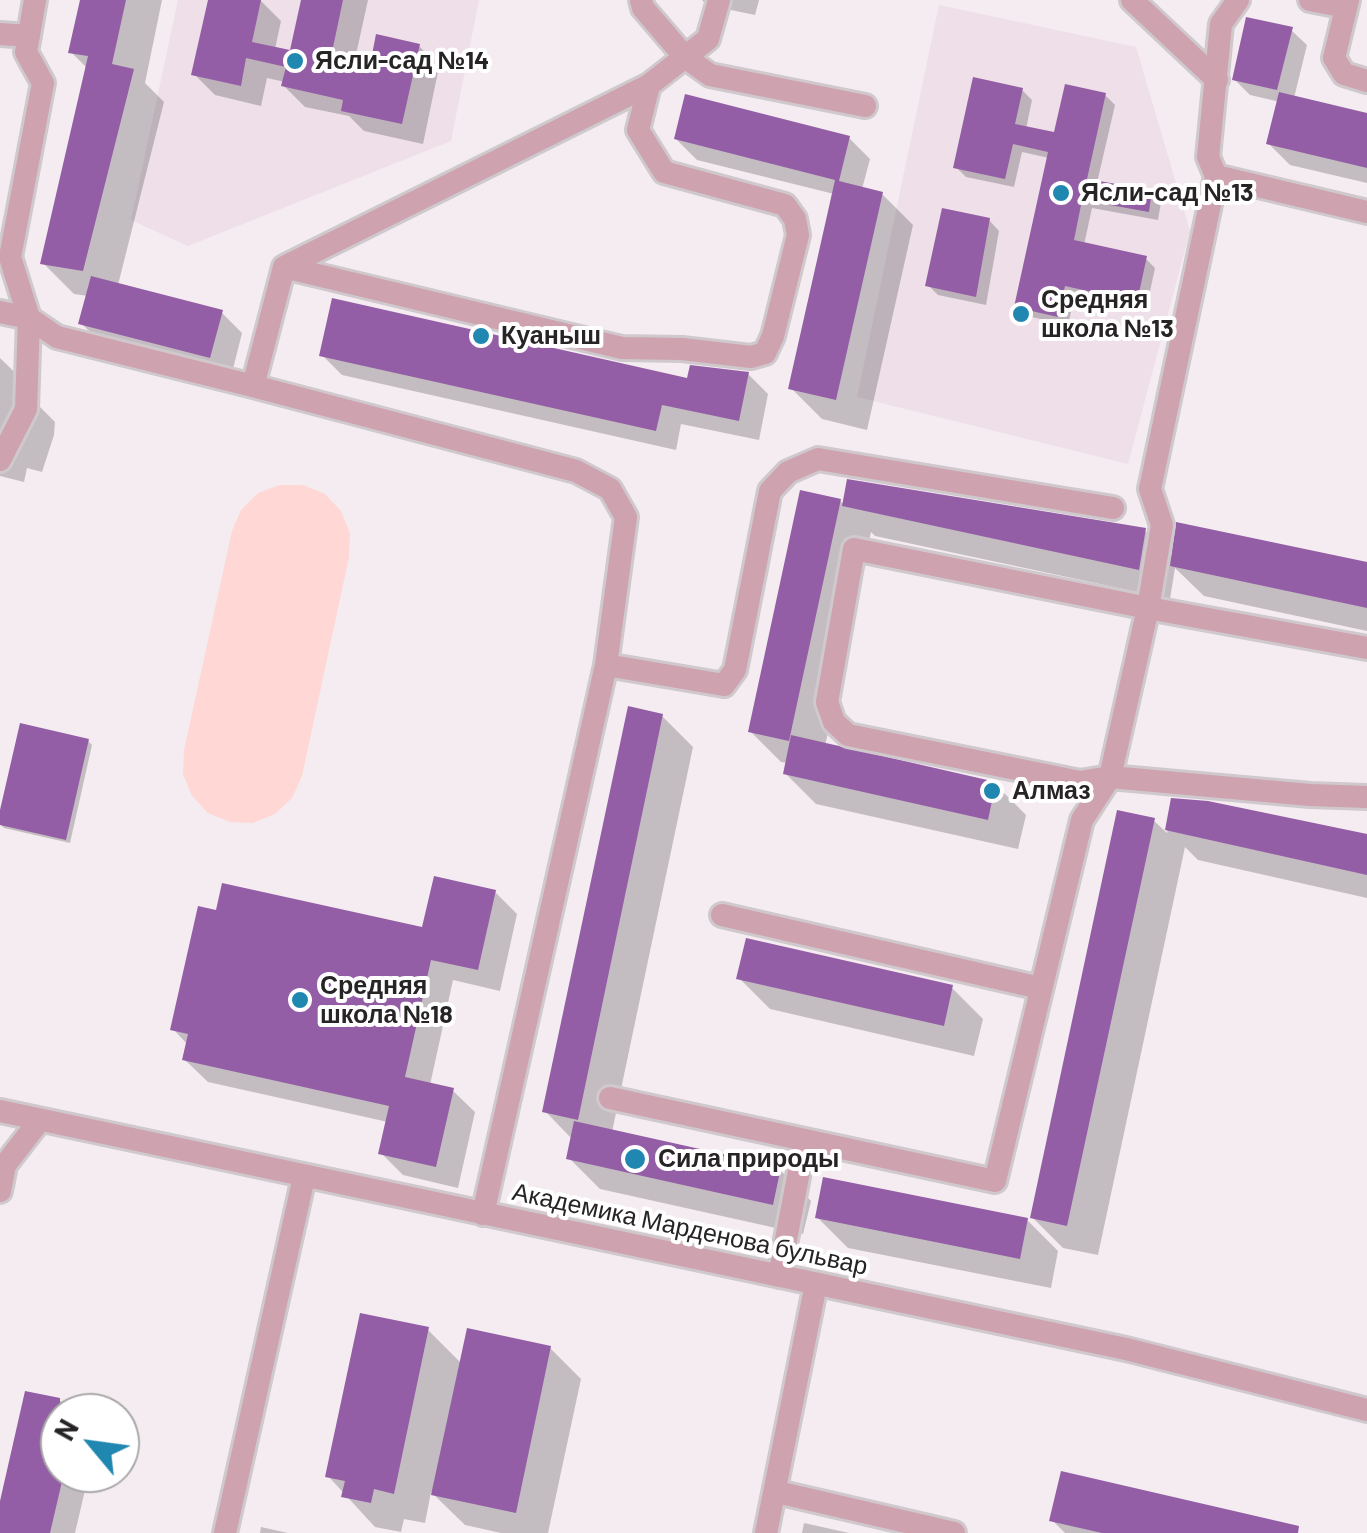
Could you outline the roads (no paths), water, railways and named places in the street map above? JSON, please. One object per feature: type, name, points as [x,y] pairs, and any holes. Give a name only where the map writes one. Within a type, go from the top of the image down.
[{"type":"street","points":[[10,257],[43,84],[26,52],[35,0]]},
{"type":"street","points":[[641,0],[643,8],[684,57],[710,74],[866,106]]},
{"type":"street","points":[[254,386],[284,267],[649,85],[708,39],[719,0]]},
{"type":"street","points":[[1132,0],[1217,80]]},
{"type":"street","points":[[610,1098],[995,1181],[1082,820],[1110,777],[1148,608],[1162,525],[1150,490],[1216,176],[1208,157],[1222,24],[1238,0]]},
{"type":"street","points":[[1310,0],[1347,4],[1334,58],[1344,74],[1367,81]]},
{"type":"street","points":[[0,34],[29,36]]},
{"type":"street","points":[[284,267],[622,348],[682,349],[751,358],[765,353],[773,336],[798,235],[795,219],[786,205],[664,172],[638,130],[649,85]]},
{"type":"street","points":[[1216,176],[1367,212]]},
{"type":"street","points":[[0,228],[29,318],[26,409],[0,460]]},
{"type":"street","points":[[0,312],[29,318],[57,337],[576,472],[610,488],[626,517],[606,665],[483,1214]]},
{"type":"street","points":[[606,665],[724,685],[734,670],[770,491],[788,472],[818,459],[1113,508]]},
{"type":"street","points":[[1367,648],[854,549],[827,702],[834,722],[848,735],[1080,782],[1110,777],[1367,797]]},
{"type":"street","points":[[722,915],[1040,988]]},
{"type":"street","name":"Академика Марденова бульвар","points":[[0,1111],[1126,1349],[1367,1410]]},
{"type":"street","points":[[0,1191],[3,1165],[40,1120]]},
{"type":"street","points":[[779,1276],[805,1140]]},
{"type":"street","points":[[225,1533],[304,1177]]},
{"type":"street","points":[[766,1533],[816,1284]]},
{"type":"street","points":[[777,1492],[954,1533]]},
{"type":"place","name":"Ясли-сад №14","points":[[295,61]]},
{"type":"place","name":"Ясли-сад №13","points":[[1061,193]]},
{"type":"place","name":"Средняя школа №13","points":[[1021,314]]},
{"type":"place","name":"Куаныш","points":[[481,336]]},
{"type":"place","name":"Алмаз","points":[[992,791]]},
{"type":"place","name":"Средняя школа №18","points":[[300,1000]]},
{"type":"place","name":"Сила природы","points":[[635,1159]]}]
